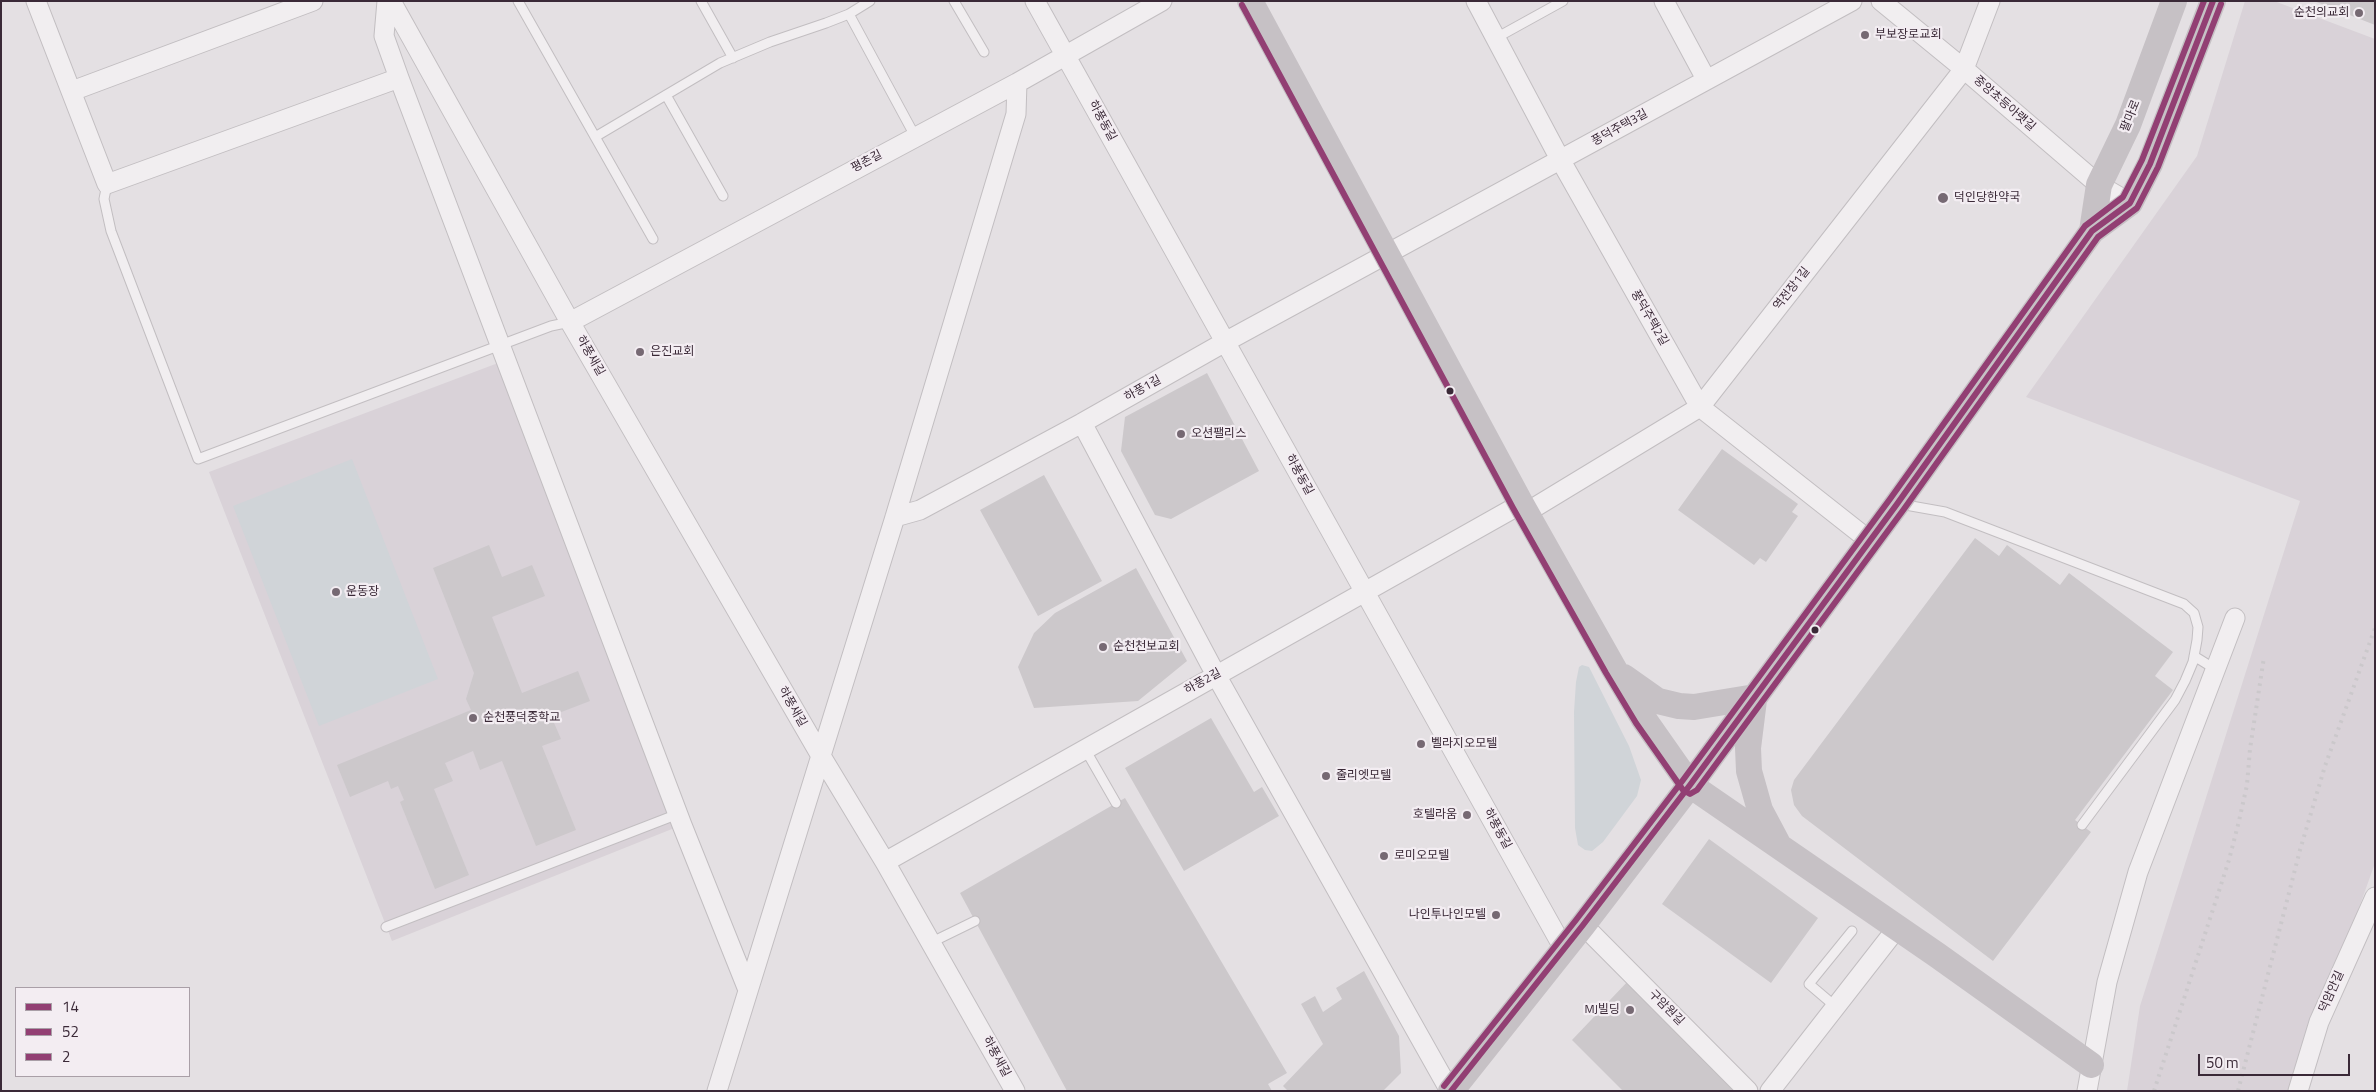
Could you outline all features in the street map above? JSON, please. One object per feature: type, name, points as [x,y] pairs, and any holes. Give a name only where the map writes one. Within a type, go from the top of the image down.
[{"type":"street","points":[[36,1],[106,184],[399,78]]},
{"type":"street","points":[[72,92],[313,1]]},
{"type":"street","points":[[387,1],[384,36],[399,78],[678,814],[748,990]]},
{"type":"street","name":"하풍새길","points":[[391,1],[570,322],[821,756],[932,942],[1015,1091]]},
{"type":"street","name":"하풍동길","points":[[1035,1],[1564,949]]},
{"type":"street","name":"평촌길","points":[[570,322],[1016,83],[1162,1]]},
{"type":"street","points":[[1250,1],[1524,508],[1614,669],[1643,718],[1690,785],[2091,1065]]},
{"type":"street","name":"풍덕주택2길","points":[[1476,1],[1560,161],[1700,407],[1870,541]]},
{"type":"street","points":[[1664,1],[1706,79]]},
{"type":"street","name":"풍덕주택3길","points":[[1388,255],[1706,79],[1852,1]]},
{"type":"street","name":"중앙초등아랫길","points":[[1881,1],[1964,69],[2098,185],[2130,202]]},
{"type":"street","name":"역전장1길","points":[[1524,508],[1700,407],[1964,69],[1990,1]]},
{"type":"street","name":"팔마로","points":[[2092,231],[2098,185],[2128,125],[2174,1]]},
{"type":"street","name":"팔마로","points":[[1450,1091],[1583,925],[1690,785],[1897,504],[2092,231],[2130,202],[2150,164],[2213,1]]},
{"type":"street","points":[[717,1091],[895,517],[1016,114],[1016,83]]},
{"type":"street","name":"하풍1길","points":[[895,517],[920,510],[1082,423],[1225,342],[1388,255]]},
{"type":"street","points":[[1082,423],[1216,675],[1450,1091]]},
{"type":"street","name":"하풍2길","points":[[885,862],[1364,590],[1524,508]]},
{"type":"street","points":[[2087,1091],[2107,982],[2138,872],[2235,618]]},
{"type":"street","points":[[1614,669],[1644,693],[1658,701],[1679,706],[1694,707],[1755,697],[1748,748],[1749,771],[1760,810],[1779,846]]},
{"type":"street","name":"덕암안길","points":[[2298,1091],[2319,1022],[2375,897]]},
{"type":"street","name":"구암원길","points":[[1583,925],[1748,1091]]},
{"type":"street","points":[[1770,1091],[1897,928]]},
{"type":"lane","points":[[518,1],[653,239]]},
{"type":"lane","points":[[701,1],[733,58]]},
{"type":"lane","points":[[595,137],[720,63],[849,14],[870,1]]},
{"type":"lane","points":[[954,1],[984,52]]},
{"type":"lane","points":[[1496,38],[1563,1]]},
{"type":"lane","points":[[849,14],[915,136]]},
{"type":"lane","points":[[666,95],[722,196]]},
{"type":"lane","points":[[106,184],[104,199],[111,231],[198,459],[550,326],[570,322]]},
{"type":"lane","points":[[1897,504],[1945,512],[2184,604],[2194,613],[2197,620],[2197,640],[2194,656],[2185,681],[2175,700],[2082,824]]},
{"type":"lane","points":[[2194,656],[2215,669]]},
{"type":"lane","points":[[1085,748],[1116,803]]},
{"type":"lane","points":[[386,927],[678,814]]},
{"type":"lane","points":[[932,942],[975,921]]},
{"type":"lane","points":[[1836,1006],[1809,984],[1852,931]]},
{"type":"shaded area","points":[[2245,1],[2274,1],[2375,39],[2375,863],[2325,1003],[2298,1091],[2127,1091],[2140,1006],[2300,501],[2026,397],[2197,156]]},
{"type":"shaded area","name":"순천풍덕중학교","points":[[506,360],[682,825],[392,941],[209,472]]},
{"type":"shaded area","name":"운동장","points":[[352,459],[438,679],[319,726],[233,506]]},
{"type":"shaded area","points":[[1582,665],[1589,667],[1629,746],[1641,780],[1637,796],[1603,842],[1592,851],[1585,850],[1578,845],[1575,828],[1574,712],[1576,682],[1579,667]]},
{"type":"building","name":"순천의교회","points":[[2314,1],[2375,1],[2375,25]]},
{"type":"building","name":"오션팰리스","points":[[1207,373],[1259,471],[1171,519],[1155,515],[1121,451],[1125,417]]},
{"type":"building","points":[[1722,449],[1798,504],[1792,512],[1798,516],[1766,562],[1760,558],[1754,565],[1678,510]]},
{"type":"building","points":[[1044,475],[1102,581],[1038,616],[980,510]]},
{"type":"building","points":[[1975,538],[1999,556],[2007,545],[2060,585],[2069,573],[2173,652],[2155,676],[2173,690],[2075,820],[2091,832],[1993,961],[1802,816],[1794,805],[1791,790],[1794,780]]},
{"type":"building","points":[[489,545],[502,577],[532,565],[545,596],[492,617],[522,693],[578,671],[590,701],[551,716],[561,739],[542,746],[576,830],[536,846],[502,761],[480,770],[473,751],[445,763],[453,781],[434,789],[469,875],[435,889],[400,802],[404,800],[398,786],[391,789],[388,781],[350,797],[337,765],[471,710],[466,699],[474,673],[433,568]]},
{"type":"building","name":"순천천보교회","points":[[1136,568],[1187,661],[1138,701],[1034,708],[1018,667],[1034,633],[1055,613]]},
{"type":"building","points":[[1211,718],[1254,792],[1262,787],[1279,816],[1184,871],[1125,768]]},
{"type":"building","points":[[1125,798],[1287,1073],[1268,1084],[1272,1091],[1067,1091],[960,893]]},
{"type":"building","points":[[1709,839],[1818,918],[1771,983],[1662,904]]},
{"type":"building","points":[[1364,971],[1399,1036],[1401,1073],[1383,1091],[1288,1091],[1283,1086],[1323,1044],[1301,1004],[1315,996],[1323,1012],[1342,999],[1336,988]]},
{"type":"building","name":"MJ빌딩","points":[[1629,980],[1742,1091],[1623,1091],[1572,1040]]},
{"type":"railway","points":[[2238,1091],[2300,850],[2325,766],[2375,628]]},
{"type":"railway","points":[[2154,1091],[2229,860],[2239,821],[2247,785],[2250,749],[2264,657]]},
{"type":"transit line","name":"2","points":[[1444,1086],[1576,920],[1683,780],[1890,499],[2085,226],[2123,197],[2142,160],[2204,1]]},
{"type":"transit line","name":"14","points":[[1451,1091],[1583,925],[1690,785],[1897,504],[2092,231],[2130,203],[2150,164],[2213,1]]},
{"type":"transit line","name":"52","points":[[1242,5],[1513,508],[1606,673],[1636,723],[1683,790],[1690,794],[1697,790],[1904,509],[2098,237],[2137,208],[2158,167],[2221,4]]},
{"type":"place","name":"순천의교회","points":[[2359,13]]},
{"type":"place","name":"부보장로교회","points":[[1865,35]]},
{"type":"place","name":"덕인당한약국","points":[[1943,198]]},
{"type":"place","name":"은진교회","points":[[640,352]]},
{"type":"place","name":"오션팰리스","points":[[1181,434]]},
{"type":"place","name":"운동장","points":[[336,592]]},
{"type":"place","name":"순천천보교회","points":[[1103,647]]},
{"type":"place","name":"순천풍덕중학교","points":[[473,718]]},
{"type":"place","name":"벨라지오모텔","points":[[1421,744]]},
{"type":"place","name":"줄리엣모텔","points":[[1326,776]]},
{"type":"place","name":"호텔라움","points":[[1467,815]]},
{"type":"place","name":"로미오모텔","points":[[1384,856]]},
{"type":"place","name":"나인투나인모텔","points":[[1496,915]]},
{"type":"place","name":"MJ빌딩","points":[[1630,1010]]}]
